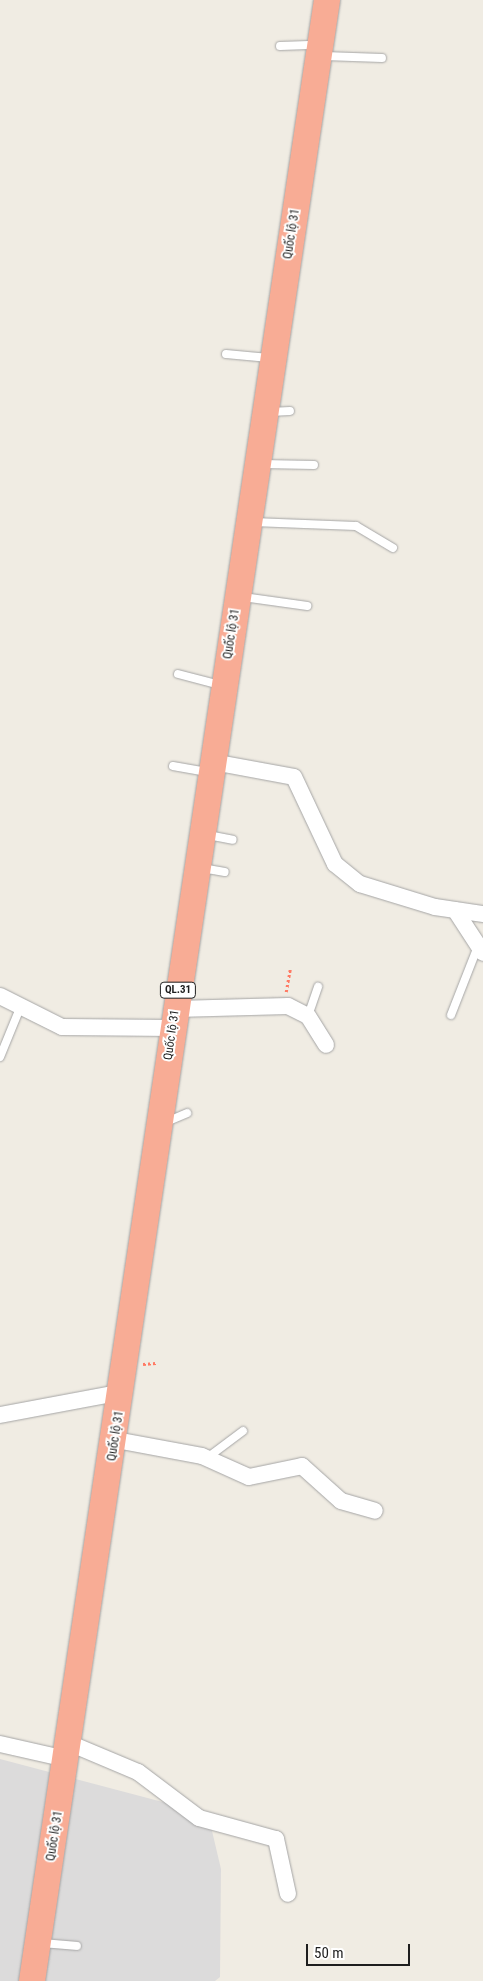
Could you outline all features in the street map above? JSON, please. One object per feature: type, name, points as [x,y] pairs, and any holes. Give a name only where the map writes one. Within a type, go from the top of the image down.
[{"type":"highway","name":"Quốc lộ 31","points":[[32,1981],[72,1750],[174,1018],[258,464],[278,412],[273,358],[327,0]]},
{"type":"street","points":[[212,767],[288,774],[335,864],[348,877],[374,890],[455,910],[483,914]]},
{"type":"street","points":[[455,910],[481,950]]},
{"type":"street","points":[[0,996],[20,1008],[73,1029],[283,1006],[308,1016],[326,1045]]},
{"type":"street","points":[[0,1415],[123,1392]]},
{"type":"street","points":[[116,1440],[207,1458],[249,1477],[302,1466],[341,1501],[375,1511]]},
{"type":"street","points":[[0,1744],[72,1750],[138,1772],[199,1818],[276,1839],[288,1894]]},
{"type":"lane","points":[[280,46],[382,58]]},
{"type":"lane","points":[[226,354],[273,358]]},
{"type":"lane","points":[[258,464],[314,465]]},
{"type":"lane","points":[[249,522],[356,526],[393,548]]},
{"type":"lane","points":[[238,596],[307,606]]},
{"type":"lane","points":[[178,674],[224,686]]},
{"type":"lane","points":[[173,766],[212,767]]},
{"type":"lane","points":[[203,834],[232,840]]},
{"type":"lane","points":[[198,867],[225,872]]},
{"type":"lane","points":[[450,1015],[481,950]]},
{"type":"lane","points":[[308,1016],[318,986]]},
{"type":"lane","points":[[0,1057],[20,1008]]},
{"type":"lane","points":[[160,1124],[187,1114]]},
{"type":"lane","points":[[207,1458],[243,1431]]},
{"type":"lane","points":[[38,1942],[77,1946]]},
{"type":"path","points":[[283,1006],[290,969]]},
{"type":"shaded area","points":[[0,1759],[208,1814],[221,1869],[220,1977],[215,1981],[0,1981]]}]
